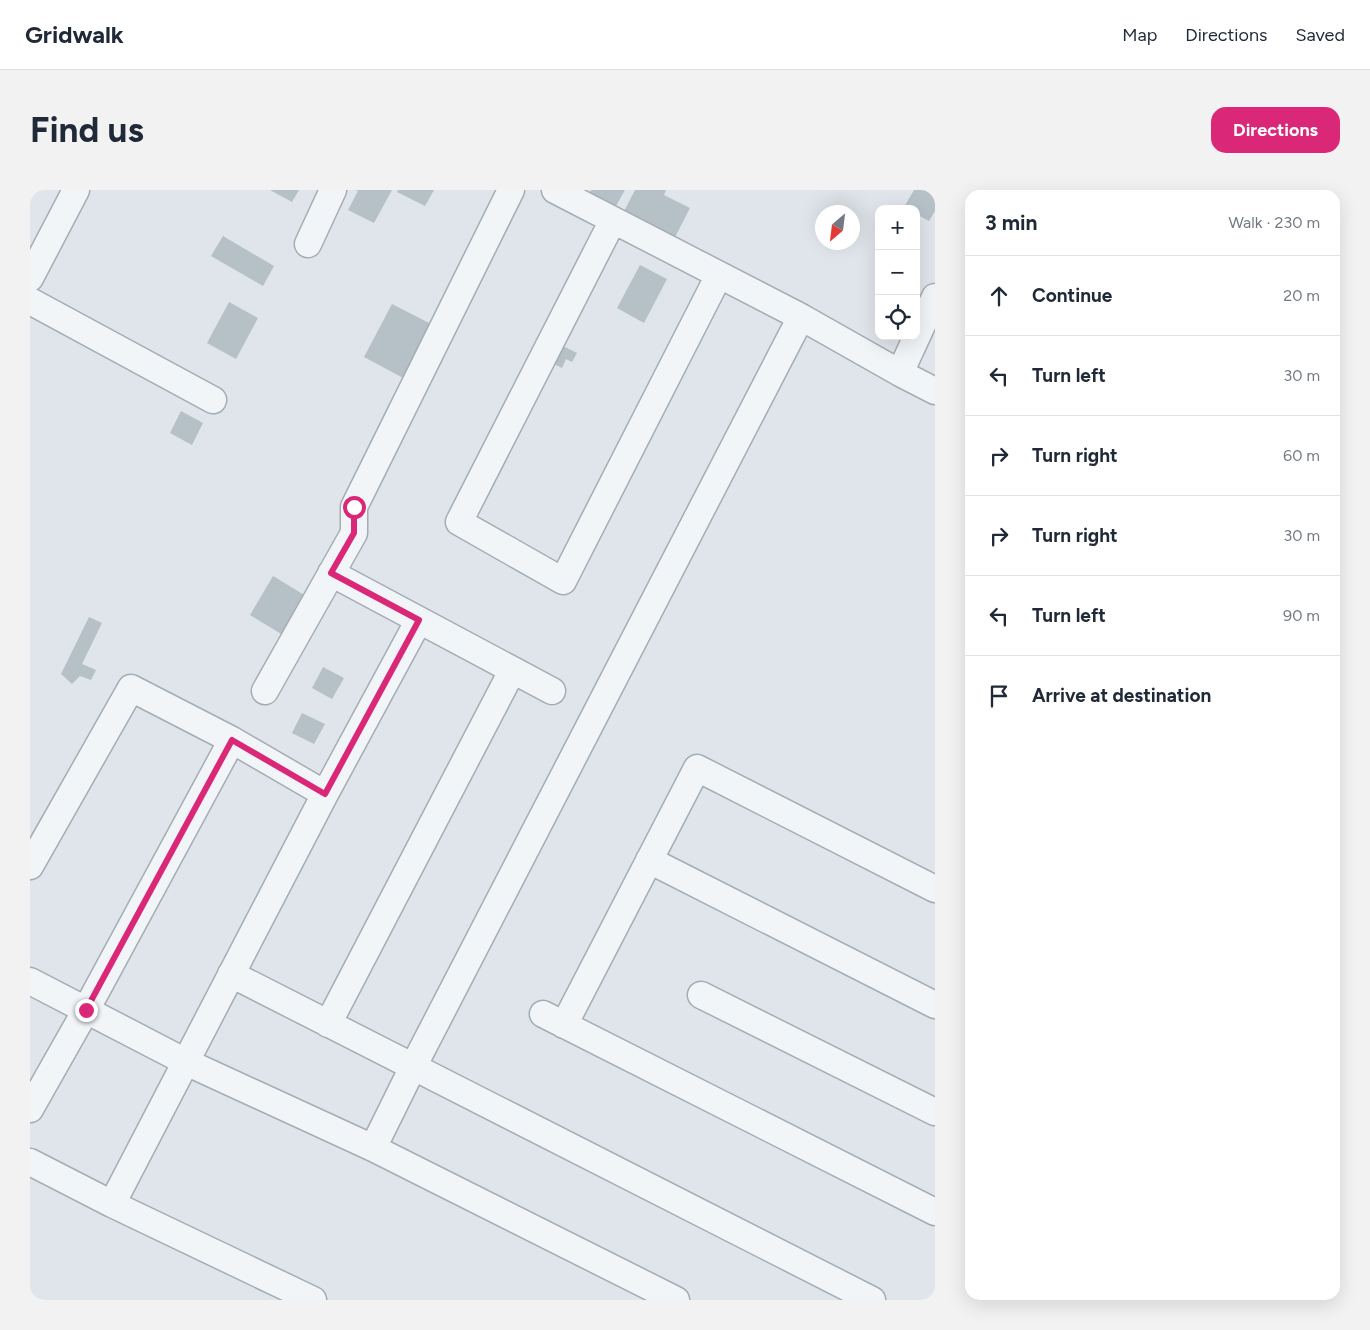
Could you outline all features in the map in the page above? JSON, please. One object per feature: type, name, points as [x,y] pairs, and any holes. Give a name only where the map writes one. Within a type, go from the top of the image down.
[{"type":"street","points":[[31,275],[76,190]]},
{"type":"street","points":[[308,244],[334,190]]},
{"type":"street","points":[[265,691],[354,533],[354,507],[511,190]]},
{"type":"street","points":[[555,190],[801,318],[935,391]]},
{"type":"street","points":[[613,220],[459,522],[563,581],[719,275]]},
{"type":"street","points":[[900,373],[935,298]]},
{"type":"street","points":[[30,301],[213,400]]},
{"type":"street","points":[[373,1148],[413,1067],[801,318]]},
{"type":"street","points":[[331,573],[552,691]]},
{"type":"street","points":[[112,1204],[325,794],[419,620]]},
{"type":"street","points":[[328,1024],[512,671]]},
{"type":"street","points":[[30,866],[131,688],[232,740],[325,794]]},
{"type":"street","points":[[30,1109],[86,1010],[232,740]]},
{"type":"street","points":[[935,889],[698,768],[649,860],[554,1020],[935,1212]]},
{"type":"street","points":[[649,860],[935,1006]]},
{"type":"street","points":[[231,974],[872,1300]]},
{"type":"street","points":[[30,981],[186,1062],[373,1148],[676,1300]]},
{"type":"street","points":[[701,995],[935,1112]]},
{"type":"street","points":[[30,1162],[112,1204],[313,1300]]},
{"type":"building","points":[[270,190],[299,190],[292,202]]},
{"type":"building","points":[[355,190],[392,190],[374,223],[348,210],[358,191]]},
{"type":"building","points":[[398,190],[434,190],[425,206],[397,192]]},
{"type":"building","points":[[591,190],[625,190],[611,215],[585,201]]},
{"type":"building","points":[[635,190],[666,190],[664,195],[690,208],[671,245],[620,219]]},
{"type":"building","points":[[914,190],[935,190],[935,211],[929,221],[920,216],[920,205],[905,205]]},
{"type":"building","points":[[223,236],[274,266],[263,286],[211,256]]},
{"type":"building","points":[[640,265],[667,279],[644,323],[617,308]]},
{"type":"building","points":[[229,302],[258,318],[236,359],[207,343]]},
{"type":"building","points":[[392,304],[435,326],[407,380],[364,357]]},
{"type":"building","points":[[559,344],[577,353],[572,362],[566,359],[562,368],[550,362]]},
{"type":"building","points":[[181,411],[203,423],[192,445],[170,433]]},
{"type":"building","points":[[273,576],[306,596],[283,635],[250,615]]},
{"type":"building","points":[[89,617],[102,623],[82,664],[96,670],[91,680],[80,676],[72,684],[61,674]]},
{"type":"building","points":[[323,667],[344,678],[332,699],[312,688]]},
{"type":"building","points":[[302,713],[325,724],[314,744],[292,733]]},
{"type":"route","points":[[86,1010],[232,740],[325,794],[419,620],[331,573],[354,533],[354,507]]}]
